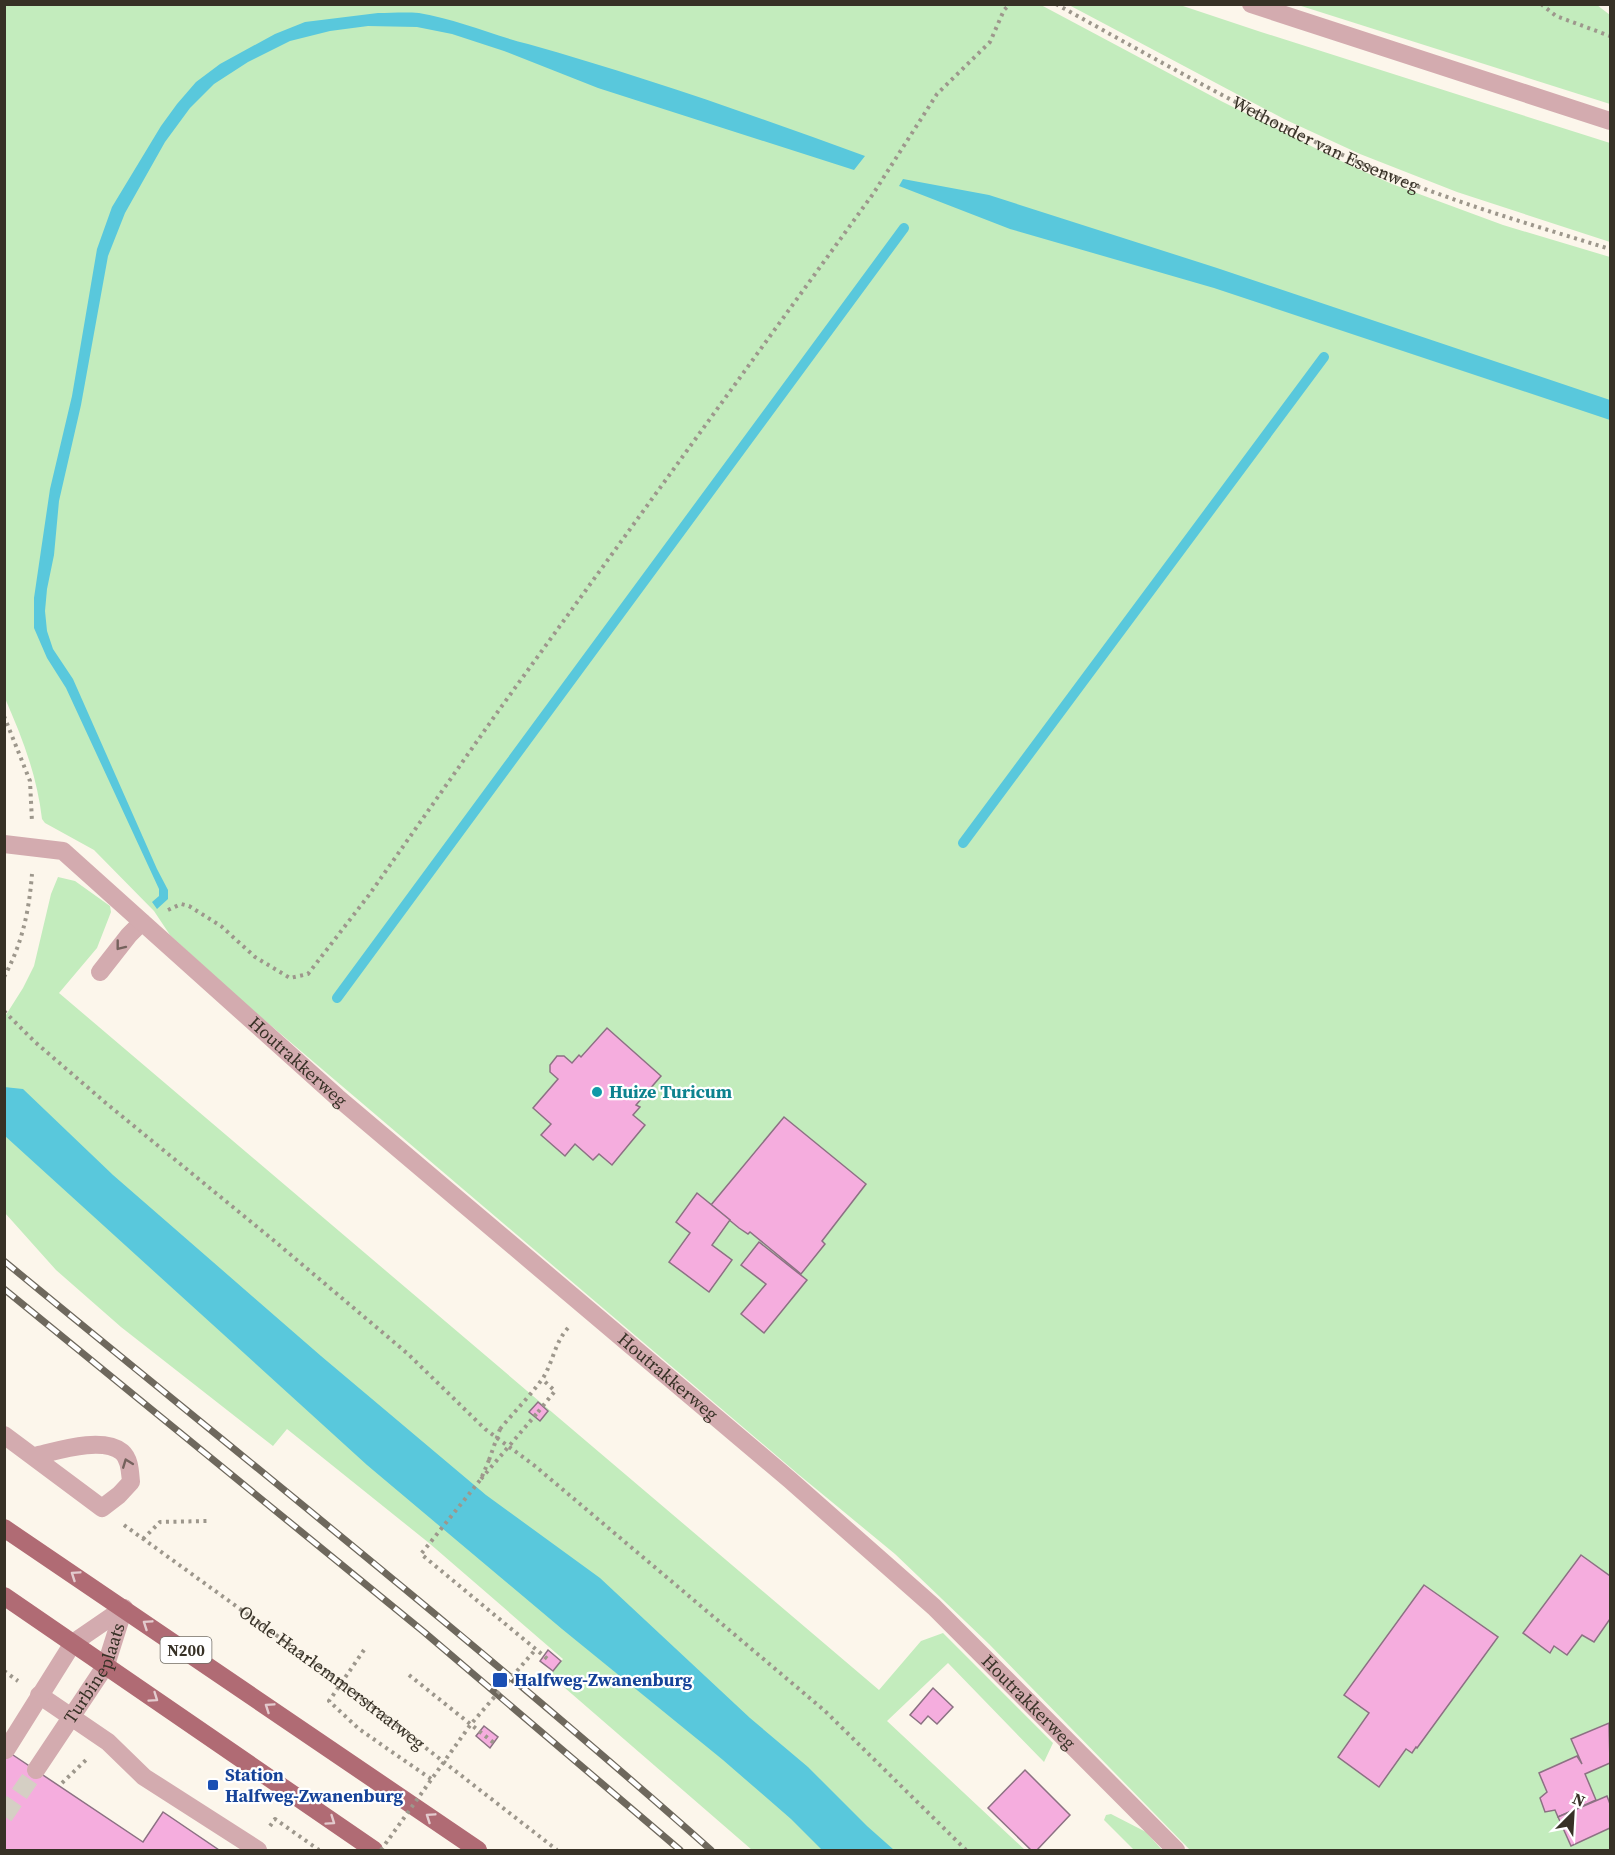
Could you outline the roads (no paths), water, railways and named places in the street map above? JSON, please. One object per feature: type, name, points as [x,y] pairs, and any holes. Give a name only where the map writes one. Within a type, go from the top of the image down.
[{"type":"main road","name":"N200","points":[[4,1528],[478,1851]]},
{"type":"main road","points":[[4,1596],[374,1851]]},
{"type":"street","points":[[1251,4],[1611,121]]},
{"type":"street","name":"Houtrakkerweg","points":[[4,844],[63,850],[337,1097],[790,1479],[934,1607],[1176,1851]]},
{"type":"street","points":[[100,972],[142,922]]},
{"type":"street","points":[[4,1435],[102,1508],[119,1495],[130,1482],[130,1467],[122,1452],[108,1447],[93,1444],[35,1456]]},
{"type":"street","name":"Turbineplaats","points":[[6,1750],[74,1643],[124,1608]]},
{"type":"street","name":"Turbineplaats","points":[[36,1770],[105,1665],[124,1608]]},
{"type":"street","points":[[39,1695],[108,1742],[144,1777],[258,1851]]},
{"type":"water","points":[[378,13],[419,13],[460,23],[655,83],[865,156],[854,170],[598,88],[504,51],[452,34],[417,27],[368,26],[330,31],[290,41],[248,62],[214,84],[190,108],[165,142],[125,213],[108,256],[81,405],[59,501],[54,555],[45,611],[47,631],[53,649],[73,679],[168,890],[168,899],[157,909],[152,902],[159,896],[159,889],[66,688],[47,658],[34,628],[34,598],[50,489],[72,396],[97,249],[112,207],[161,126],[196,82],[220,64],[275,34],[305,22]]},
{"type":"water","points":[[903,179],[989,195],[1217,268],[1610,400],[1610,420],[1214,288],[1010,229],[899,186]]},
{"type":"water","points":[[4,1087],[23,1089],[113,1175],[321,1356],[486,1495],[600,1578],[750,1718],[808,1767],[894,1850],[822,1850],[791,1819],[723,1760],[562,1629],[367,1465],[5,1136]]},
{"type":"waterway","points":[[337,998],[904,228]]},
{"type":"waterway","points":[[963,843],[1324,357]]},
{"type":"tunnel","points":[[4,1816],[36,1770]]},
{"type":"railway","points":[[4,1261],[449,1626],[625,1774],[711,1850]]},
{"type":"railway","points":[[4,1289],[424,1632],[680,1850]]},
{"type":"place","name":"Huize Turicum","points":[[597,1092]]},
{"type":"place","name":"Halfweg-Zwanenburg","points":[[500,1680]]},
{"type":"place","name":"Station Halfweg-Zwanenburg","points":[[213,1785]]}]
